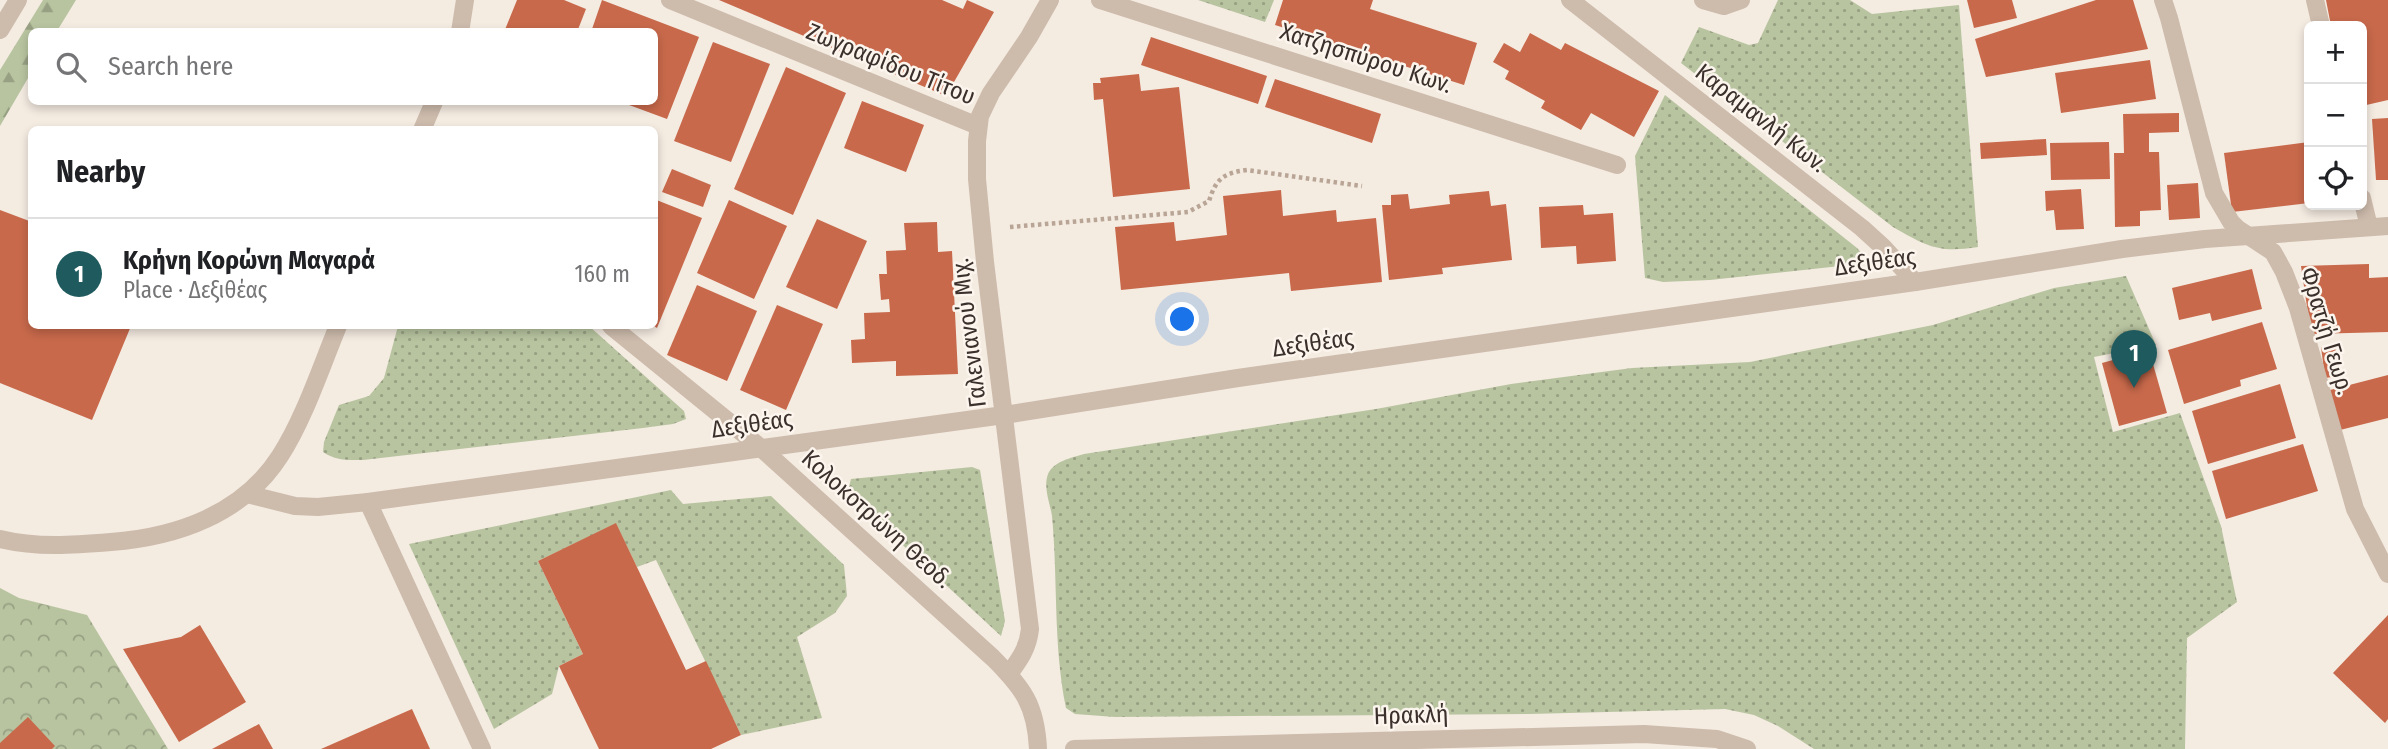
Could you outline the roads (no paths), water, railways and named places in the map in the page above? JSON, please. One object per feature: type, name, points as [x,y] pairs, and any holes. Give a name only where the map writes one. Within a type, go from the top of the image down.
[{"type":"street","points":[[0,30],[18,0]]},
{"type":"street","points":[[461,28],[465,0]]},
{"type":"street","name":"Ζωγραφίδου Τίτου","points":[[670,0],[978,127]]},
{"type":"street","name":"Γαλενιανού Μιχ.","points":[[1009,674],[1024,654],[1030,629],[982,229],[977,179],[978,127],[991,93],[1050,0]]},
{"type":"street","name":"Χατζησπύρου Κων.","points":[[1100,0],[1617,165]]},
{"type":"street","name":"Καραμανλή Κων.","points":[[1570,0],[1862,228],[1915,282]]},
{"type":"street","points":[[1703,0],[1724,6],[1738,2]]},
{"type":"street","name":"Φρατζή Γεωρ.","points":[[2163,0],[2211,185],[2228,217],[2248,236],[2273,252],[2284,272],[2298,308],[2355,509],[2388,574]]},
{"type":"street","points":[[2315,0],[2320,21]]},
{"type":"street","points":[[424,126],[434,105]]},
{"type":"street","points":[[2365,210],[2369,227]]},
{"type":"street","name":"Δεξιθέας","points":[[247,494],[295,506],[318,507],[368,502],[1004,415],[1252,376],[1915,282],[2122,249],[2388,226]]},
{"type":"street","points":[[0,539],[18,543],[62,544],[124,541],[155,536],[205,520],[229,508],[261,482],[281,455],[337,329]]},
{"type":"street","name":"Κολοκοτρώνη Θεοδ.","points":[[615,329],[761,448],[965,631],[1009,674],[1021,688],[1033,710],[1038,749]]},
{"type":"street","points":[[368,502],[482,749]]},
{"type":"street","name":"Ηρακλή","points":[[1074,749],[1717,740],[1747,749]]},
{"type":"place","name":"Κρήνη Κορώνη Μαγαρά","points":[[2134,388]]}]
